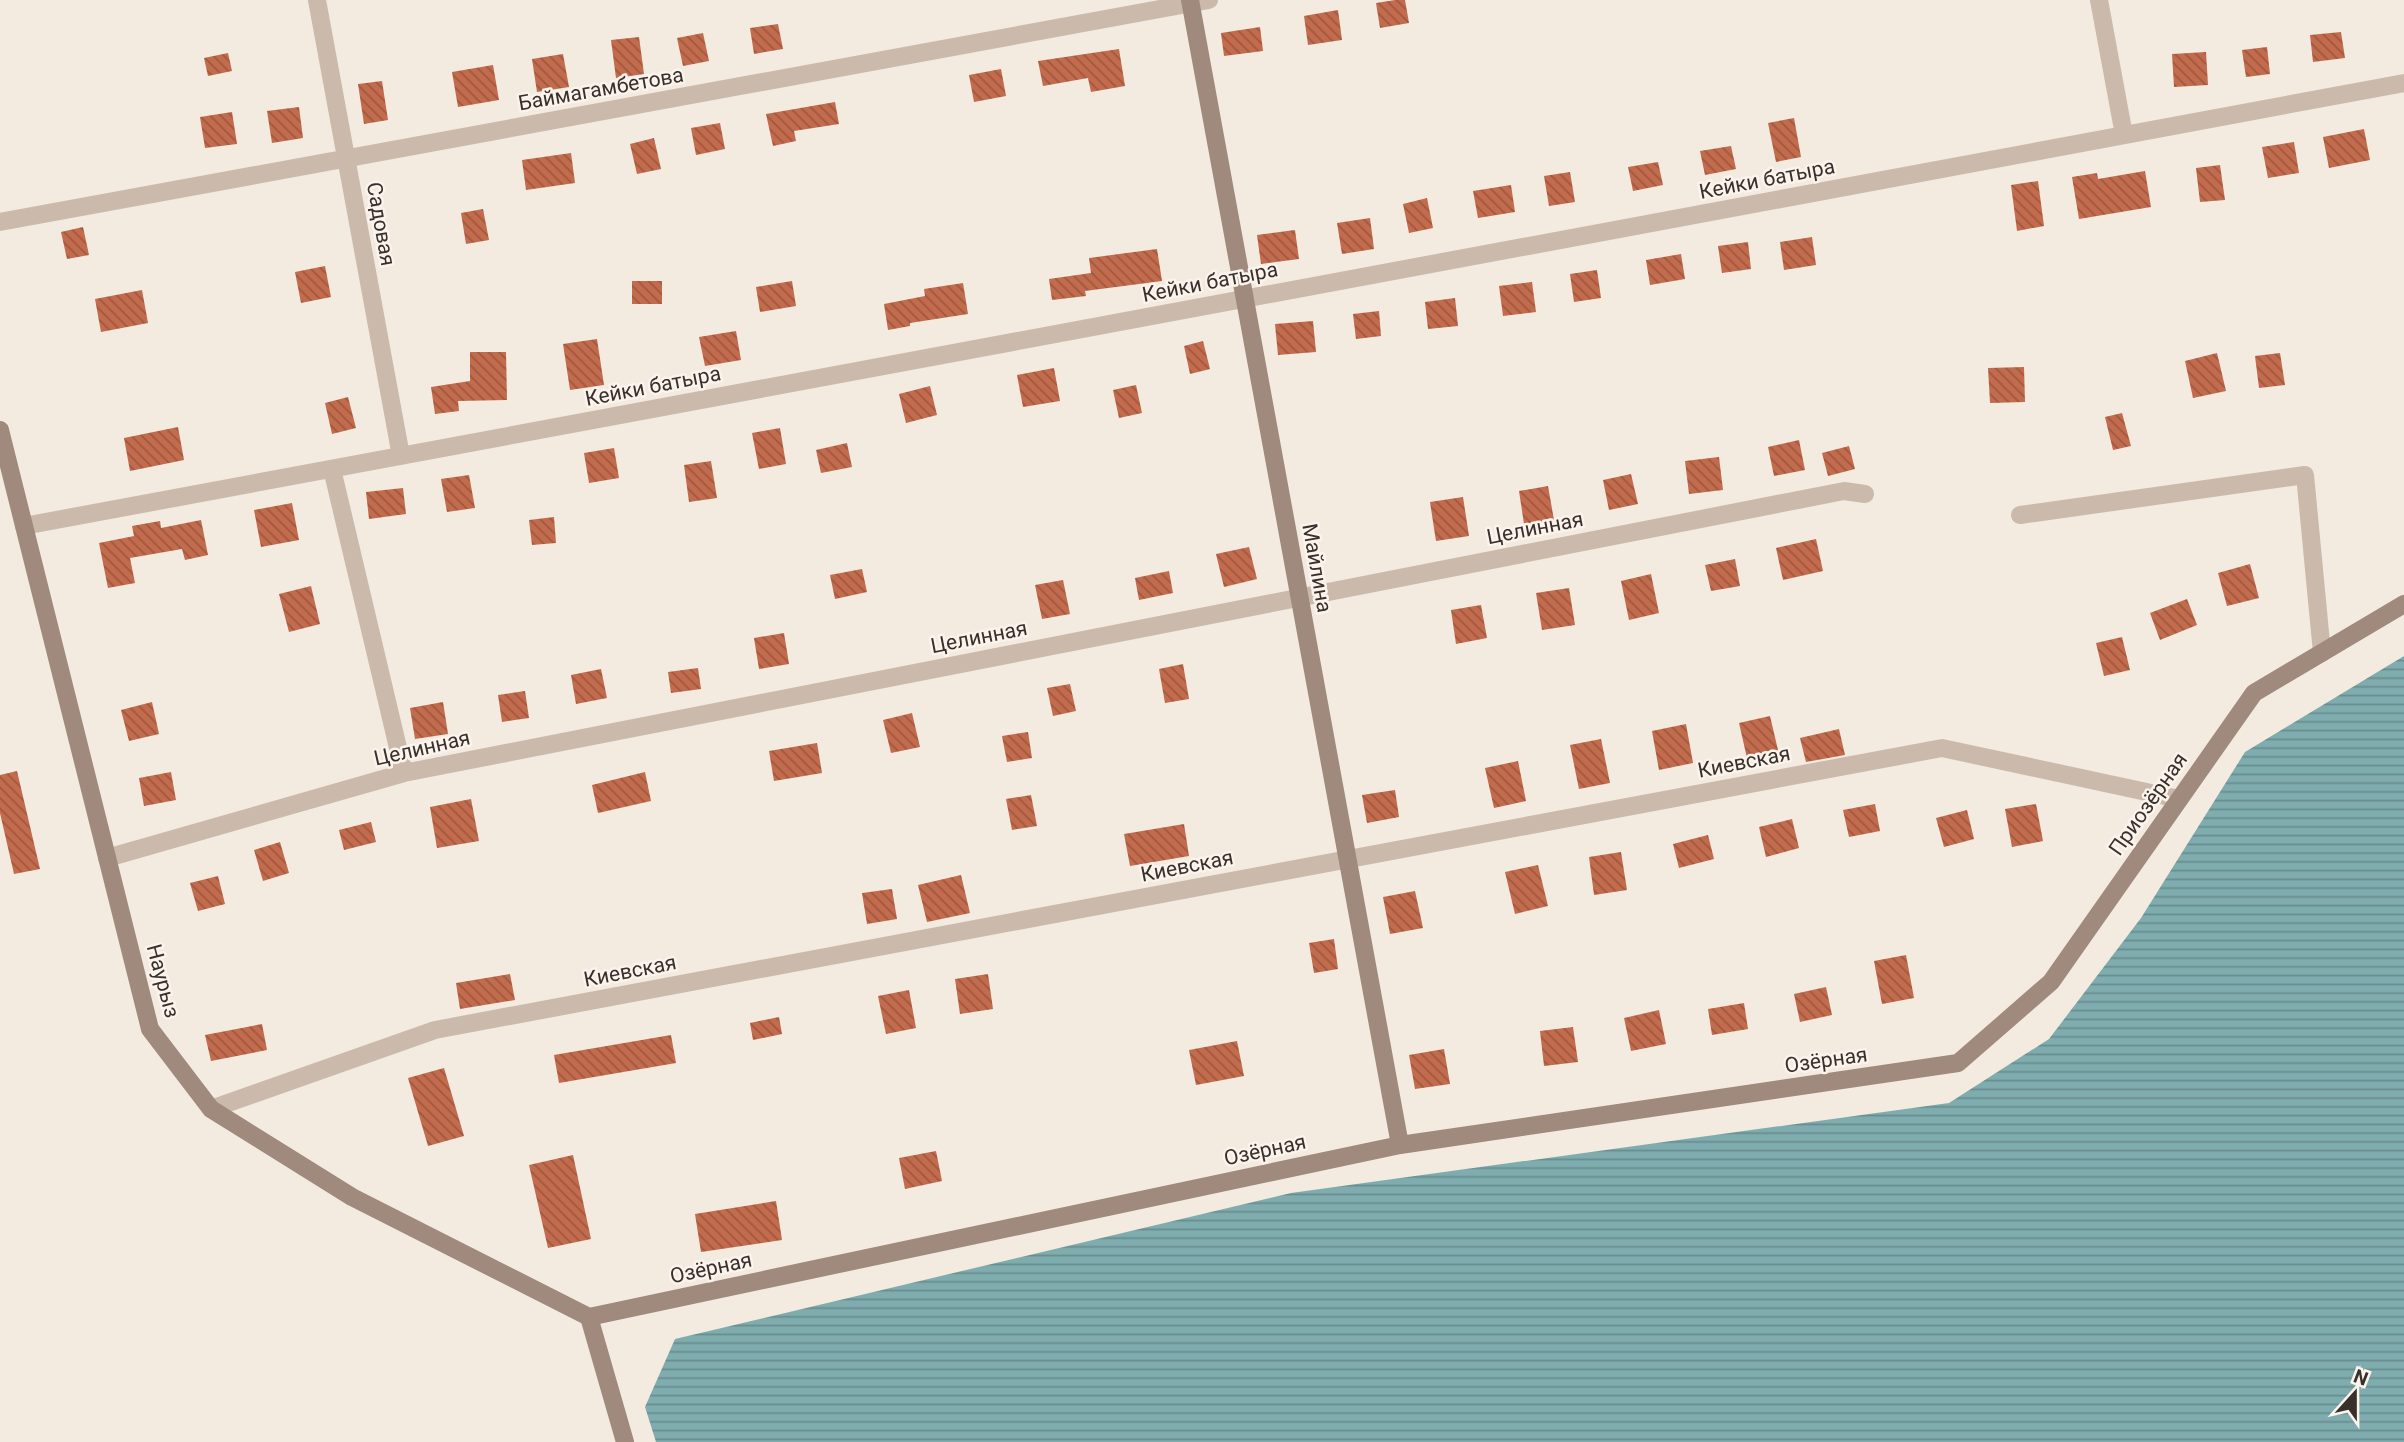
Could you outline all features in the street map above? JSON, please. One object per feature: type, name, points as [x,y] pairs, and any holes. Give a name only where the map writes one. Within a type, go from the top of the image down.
[{"type":"street","name":"Садовая","points":[[317,0],[401,456]]},
{"type":"street","name":"Баймагамбетова","points":[[0,222],[1209,0]]},
{"type":"street","points":[[2098,0],[2123,135]]},
{"type":"street","name":"Майлина","points":[[1190,2],[1400,1145]]},
{"type":"street","name":"Кейки батыра","points":[[24,526],[2404,83]]},
{"type":"street","name":"Наурыз","points":[[0,429],[150,1029],[211,1109],[352,1197],[589,1317]]},
{"type":"street","points":[[332,469],[404,773]]},
{"type":"street","points":[[2020,514],[2305,475],[2322,653]]},
{"type":"street","name":"Целинная","points":[[107,858],[404,773],[1844,491],[1865,494]]},
{"type":"street","name":"Приозёрная","points":[[1958,1063],[2051,982],[2254,693],[2404,604]]},
{"type":"street","name":"Киевская","points":[[211,1109],[436,1030],[1942,748],[2179,799]]},
{"type":"street","name":"Озёрная","points":[[589,1317],[1400,1145],[1958,1063]]},
{"type":"street","points":[[589,1317],[625,1442]]},
{"type":"water","points":[[2404,656],[2404,1442],[656,1442],[645,1407],[675,1339],[1291,1193],[1949,1103],[2049,1039],[2141,918],[2245,752]]},
{"type":"building","points":[[1405,0],[1409,23],[1380,28],[1376,3]]},
{"type":"building","points":[[1338,10],[1342,40],[1308,45],[1304,16]]},
{"type":"building","points":[[778,24],[783,49],[754,54],[750,28]]},
{"type":"building","points":[[1260,27],[1263,51],[1224,56],[1221,33]]},
{"type":"building","points":[[2341,32],[2345,58],[2313,62],[2310,35]]},
{"type":"building","points":[[703,33],[709,61],[683,66],[677,38]]},
{"type":"building","points":[[639,37],[644,74],[616,78],[611,40]]},
{"type":"building","points":[[2267,47],[2270,74],[2246,77],[2242,50]]},
{"type":"building","points":[[1119,49],[1125,86],[1091,92],[1088,78],[1043,86],[1038,61]]},
{"type":"building","points":[[2206,52],[2208,85],[2174,87],[2172,54]]},
{"type":"building","points":[[228,53],[232,71],[208,76],[204,58]]},
{"type":"building","points":[[563,54],[569,87],[537,92],[532,59]]},
{"type":"building","points":[[493,65],[499,100],[458,107],[452,72]]},
{"type":"building","points":[[1001,69],[1006,96],[974,102],[969,75]]},
{"type":"building","points":[[382,81],[388,120],[364,124],[358,84]]},
{"type":"building","points":[[835,102],[839,124],[794,131],[796,141],[773,146],[766,114]]},
{"type":"building","points":[[299,107],[303,138],[272,143],[267,111]]},
{"type":"building","points":[[232,112],[237,144],[205,148],[200,117]]},
{"type":"building","points":[[1794,118],[1801,157],[1776,162],[1768,123]]},
{"type":"building","points":[[720,123],[725,149],[696,155],[691,128]]},
{"type":"building","points":[[2364,129],[2370,160],[2329,168],[2323,137]]},
{"type":"building","points":[[654,138],[661,169],[637,174],[630,144]]},
{"type":"building","points":[[2294,142],[2299,173],[2268,178],[2262,147]]},
{"type":"building","points":[[1731,146],[1736,169],[1705,175],[1700,151]]},
{"type":"building","points":[[571,153],[575,183],[526,190],[522,160]]},
{"type":"building","points":[[1658,162],[1663,185],[1633,191],[1628,167]]},
{"type":"building","points":[[2220,165],[2225,200],[2200,202],[2196,168]]},
{"type":"building","points":[[2145,171],[2151,207],[2079,219],[2072,177],[2097,173],[2098,179]]},
{"type":"building","points":[[1570,172],[1575,202],[1549,206],[1544,176]]},
{"type":"building","points":[[2038,181],[2044,226],[2017,231],[2011,185]]},
{"type":"building","points":[[1511,185],[1515,212],[1478,218],[1473,191]]},
{"type":"building","points":[[1427,198],[1433,228],[1409,233],[1403,204]]},
{"type":"building","points":[[483,209],[489,240],[466,244],[461,213]]},
{"type":"building","points":[[1370,218],[1374,249],[1342,254],[1337,223]]},
{"type":"building","points":[[83,227],[89,255],[67,259],[61,232]]},
{"type":"building","points":[[1295,230],[1299,259],[1261,264],[1257,235]]},
{"type":"building","points":[[1812,237],[1816,265],[1784,270],[1780,242]]},
{"type":"building","points":[[1748,242],[1751,269],[1722,273],[1718,246]]},
{"type":"building","points":[[1157,249],[1162,281],[1085,291],[1086,296],[1052,300],[1049,279],[1091,273],[1089,258]]},
{"type":"building","points":[[1681,254],[1685,279],[1650,285],[1646,260]]},
{"type":"building","points":[[325,266],[331,297],[301,303],[295,272]]},
{"type":"building","points":[[1597,270],[1601,298],[1574,302],[1570,274]]},
{"type":"building","points":[[632,281],[662,281],[662,304],[632,304]]},
{"type":"building","points":[[792,281],[796,306],[760,312],[756,287]]},
{"type":"building","points":[[1532,282],[1536,312],[1503,316],[1499,286]]},
{"type":"building","points":[[963,283],[968,314],[910,323],[910,326],[888,330],[884,304],[925,296],[924,289]]},
{"type":"building","points":[[142,290],[148,323],[101,332],[95,299]]},
{"type":"building","points":[[1455,298],[1458,326],[1428,329],[1425,302]]},
{"type":"building","points":[[1379,311],[1381,336],[1356,339],[1353,314]]},
{"type":"building","points":[[1313,321],[1316,352],[1278,355],[1275,324]]},
{"type":"building","points":[[736,331],[741,360],[705,366],[699,337]]},
{"type":"building","points":[[597,339],[604,385],[570,390],[563,344]]},
{"type":"building","points":[[1203,341],[1210,369],[1190,374],[1184,346]]},
{"type":"building","points":[[470,352],[506,352],[507,400],[458,401],[459,411],[435,414],[431,387],[470,381]]},
{"type":"building","points":[[2217,353],[2226,391],[2193,398],[2185,361]]},
{"type":"building","points":[[2280,353],[2285,385],[2259,388],[2255,356]]},
{"type":"building","points":[[2024,367],[2025,402],[1990,403],[1988,368]]},
{"type":"building","points":[[1054,368],[1060,401],[1023,407],[1017,375]]},
{"type":"building","points":[[1136,385],[1142,413],[1119,418],[1113,390]]},
{"type":"building","points":[[930,386],[937,415],[906,423],[899,394]]},
{"type":"building","points":[[348,397],[356,428],[332,434],[325,403]]},
{"type":"building","points":[[2122,413],[2131,446],[2113,450],[2105,417]]},
{"type":"building","points":[[178,427],[184,460],[130,471],[124,438]]},
{"type":"building","points":[[780,428],[786,464],[759,469],[752,433]]},
{"type":"building","points":[[1799,440],[1805,470],[1774,476],[1768,447]]},
{"type":"building","points":[[847,443],[852,467],[821,473],[816,450]]},
{"type":"building","points":[[1849,446],[1855,469],[1828,476],[1822,453]]},
{"type":"building","points":[[614,448],[619,478],[589,483],[584,453]]},
{"type":"building","points":[[1719,457],[1723,490],[1689,494],[1685,461]]},
{"type":"building","points":[[711,461],[717,498],[689,502],[684,465]]},
{"type":"building","points":[[1631,474],[1638,504],[1609,510],[1603,480]]},
{"type":"building","points":[[469,475],[475,508],[447,512],[441,479]]},
{"type":"building","points":[[1548,486],[1554,520],[1524,524],[1519,491]]},
{"type":"building","points":[[403,488],[406,514],[369,519],[366,492]]},
{"type":"building","points":[[1463,497],[1469,536],[1436,541],[1430,502]]},
{"type":"building","points":[[292,503],[299,540],[261,547],[254,510]]},
{"type":"building","points":[[554,517],[556,543],[532,545],[529,520]]},
{"type":"building","points":[[201,520],[208,555],[185,560],[182,549],[130,558],[135,583],[108,588],[99,543],[134,536],[132,526],[160,521],[161,528]]},
{"type":"building","points":[[1816,539],[1823,571],[1783,580],[1776,548]]},
{"type":"building","points":[[1249,547],[1257,579],[1224,587],[1216,554]]},
{"type":"building","points":[[1735,559],[1740,586],[1711,591],[1705,565]]},
{"type":"building","points":[[2250,564],[2259,598],[2227,606],[2218,573]]},
{"type":"building","points":[[862,569],[867,592],[835,599],[830,575]]},
{"type":"building","points":[[1169,571],[1173,593],[1139,600],[1135,578]]},
{"type":"building","points":[[1651,574],[1659,613],[1629,620],[1621,581]]},
{"type":"building","points":[[1063,580],[1070,614],[1042,619],[1035,585]]},
{"type":"building","points":[[311,586],[320,624],[289,632],[279,594]]},
{"type":"building","points":[[1569,588],[1575,625],[1542,630],[1536,593]]},
{"type":"building","points":[[2187,599],[2197,625],[2160,640],[2150,613]]},
{"type":"building","points":[[1481,605],[1487,638],[1456,644],[1451,610]]},
{"type":"building","points":[[784,633],[789,664],[759,669],[754,638]]},
{"type":"building","points":[[2122,637],[2130,670],[2104,676],[2096,643]]},
{"type":"building","points":[[1183,664],[1189,699],[1165,703],[1159,669]]},
{"type":"building","points":[[698,668],[701,689],[671,693],[668,672]]},
{"type":"building","points":[[601,669],[607,698],[576,704],[571,675]]},
{"type":"building","points":[[1070,684],[1076,711],[1053,716],[1047,688]]},
{"type":"building","points":[[525,691],[529,718],[502,722],[498,695]]},
{"type":"building","points":[[152,702],[159,734],[129,741],[121,710]]},
{"type":"building","points":[[443,702],[448,734],[415,739],[410,708]]},
{"type":"building","points":[[912,713],[920,747],[891,753],[883,720]]},
{"type":"building","points":[[1770,716],[1778,750],[1747,758],[1739,723]]},
{"type":"building","points":[[1686,724],[1693,763],[1659,770],[1652,731]]},
{"type":"building","points":[[1839,729],[1845,755],[1806,762],[1800,738]]},
{"type":"building","points":[[1028,732],[1032,758],[1007,762],[1002,736]]},
{"type":"building","points":[[1601,739],[1610,783],[1579,789],[1570,745]]},
{"type":"building","points":[[817,743],[822,773],[774,781],[769,751]]},
{"type":"building","points":[[1518,761],[1526,801],[1494,808],[1485,768]]},
{"type":"building","points":[[17,771],[40,869],[14,874],[0,813],[0,775]]},
{"type":"building","points":[[171,772],[176,800],[144,806],[139,778]]},
{"type":"building","points":[[645,772],[651,801],[598,813],[592,785]]},
{"type":"building","points":[[1395,790],[1399,817],[1367,823],[1362,795]]},
{"type":"building","points":[[1031,795],[1037,826],[1012,830],[1006,799]]},
{"type":"building","points":[[471,799],[479,841],[437,848],[430,807]]},
{"type":"building","points":[[1875,804],[1880,831],[1849,837],[1843,810]]},
{"type":"building","points":[[2036,804],[2043,841],[2012,847],[2005,809]]},
{"type":"building","points":[[1967,810],[1974,839],[1944,847],[1936,818]]},
{"type":"building","points":[[1792,819],[1799,848],[1766,857],[1759,827]]},
{"type":"building","points":[[371,822],[376,842],[344,850],[339,830]]},
{"type":"building","points":[[1184,824],[1189,856],[1130,866],[1124,834]]},
{"type":"building","points":[[1708,835],[1714,859],[1679,868],[1673,844]]},
{"type":"building","points":[[280,842],[289,873],[263,881],[254,850]]},
{"type":"building","points":[[1621,852],[1627,890],[1594,895],[1589,857]]},
{"type":"building","points":[[1538,865],[1548,906],[1515,914],[1505,872]]},
{"type":"building","points":[[961,875],[970,913],[927,922],[918,885]]},
{"type":"building","points":[[218,876],[225,904],[198,911],[190,883]]},
{"type":"building","points":[[892,889],[897,919],[867,924],[862,893]]},
{"type":"building","points":[[1415,891],[1423,928],[1390,934],[1383,897]]},
{"type":"building","points":[[1334,939],[1338,969],[1314,973],[1309,943]]},
{"type":"building","points":[[1906,955],[1914,998],[1882,1004],[1874,961]]},
{"type":"building","points":[[510,974],[515,1000],[460,1009],[456,983]]},
{"type":"building","points":[[988,974],[993,1009],[960,1014],[955,979]]},
{"type":"building","points":[[1826,987],[1832,1015],[1800,1022],[1794,994]]},
{"type":"building","points":[[909,990],[916,1028],[886,1034],[878,996]]},
{"type":"building","points":[[1744,1003],[1748,1029],[1712,1035],[1708,1009]]},
{"type":"building","points":[[1659,1010],[1666,1044],[1631,1051],[1624,1018]]},
{"type":"building","points":[[779,1017],[782,1034],[753,1040],[750,1023]]},
{"type":"building","points":[[262,1024],[267,1050],[211,1061],[205,1035]]},
{"type":"building","points":[[1573,1027],[1578,1062],[1544,1066],[1540,1031]]},
{"type":"building","points":[[671,1035],[676,1063],[559,1083],[554,1055]]},
{"type":"building","points":[[1237,1041],[1244,1076],[1196,1085],[1189,1050]]},
{"type":"building","points":[[1444,1049],[1450,1084],[1415,1089],[1409,1055]]},
{"type":"building","points":[[444,1068],[464,1136],[428,1146],[408,1078]]},
{"type":"building","points":[[936,1151],[942,1181],[905,1189],[899,1158]]},
{"type":"building","points":[[573,1155],[591,1239],[548,1248],[529,1165]]},
{"type":"building","points":[[776,1201],[782,1240],[701,1252],[695,1214]]}]
